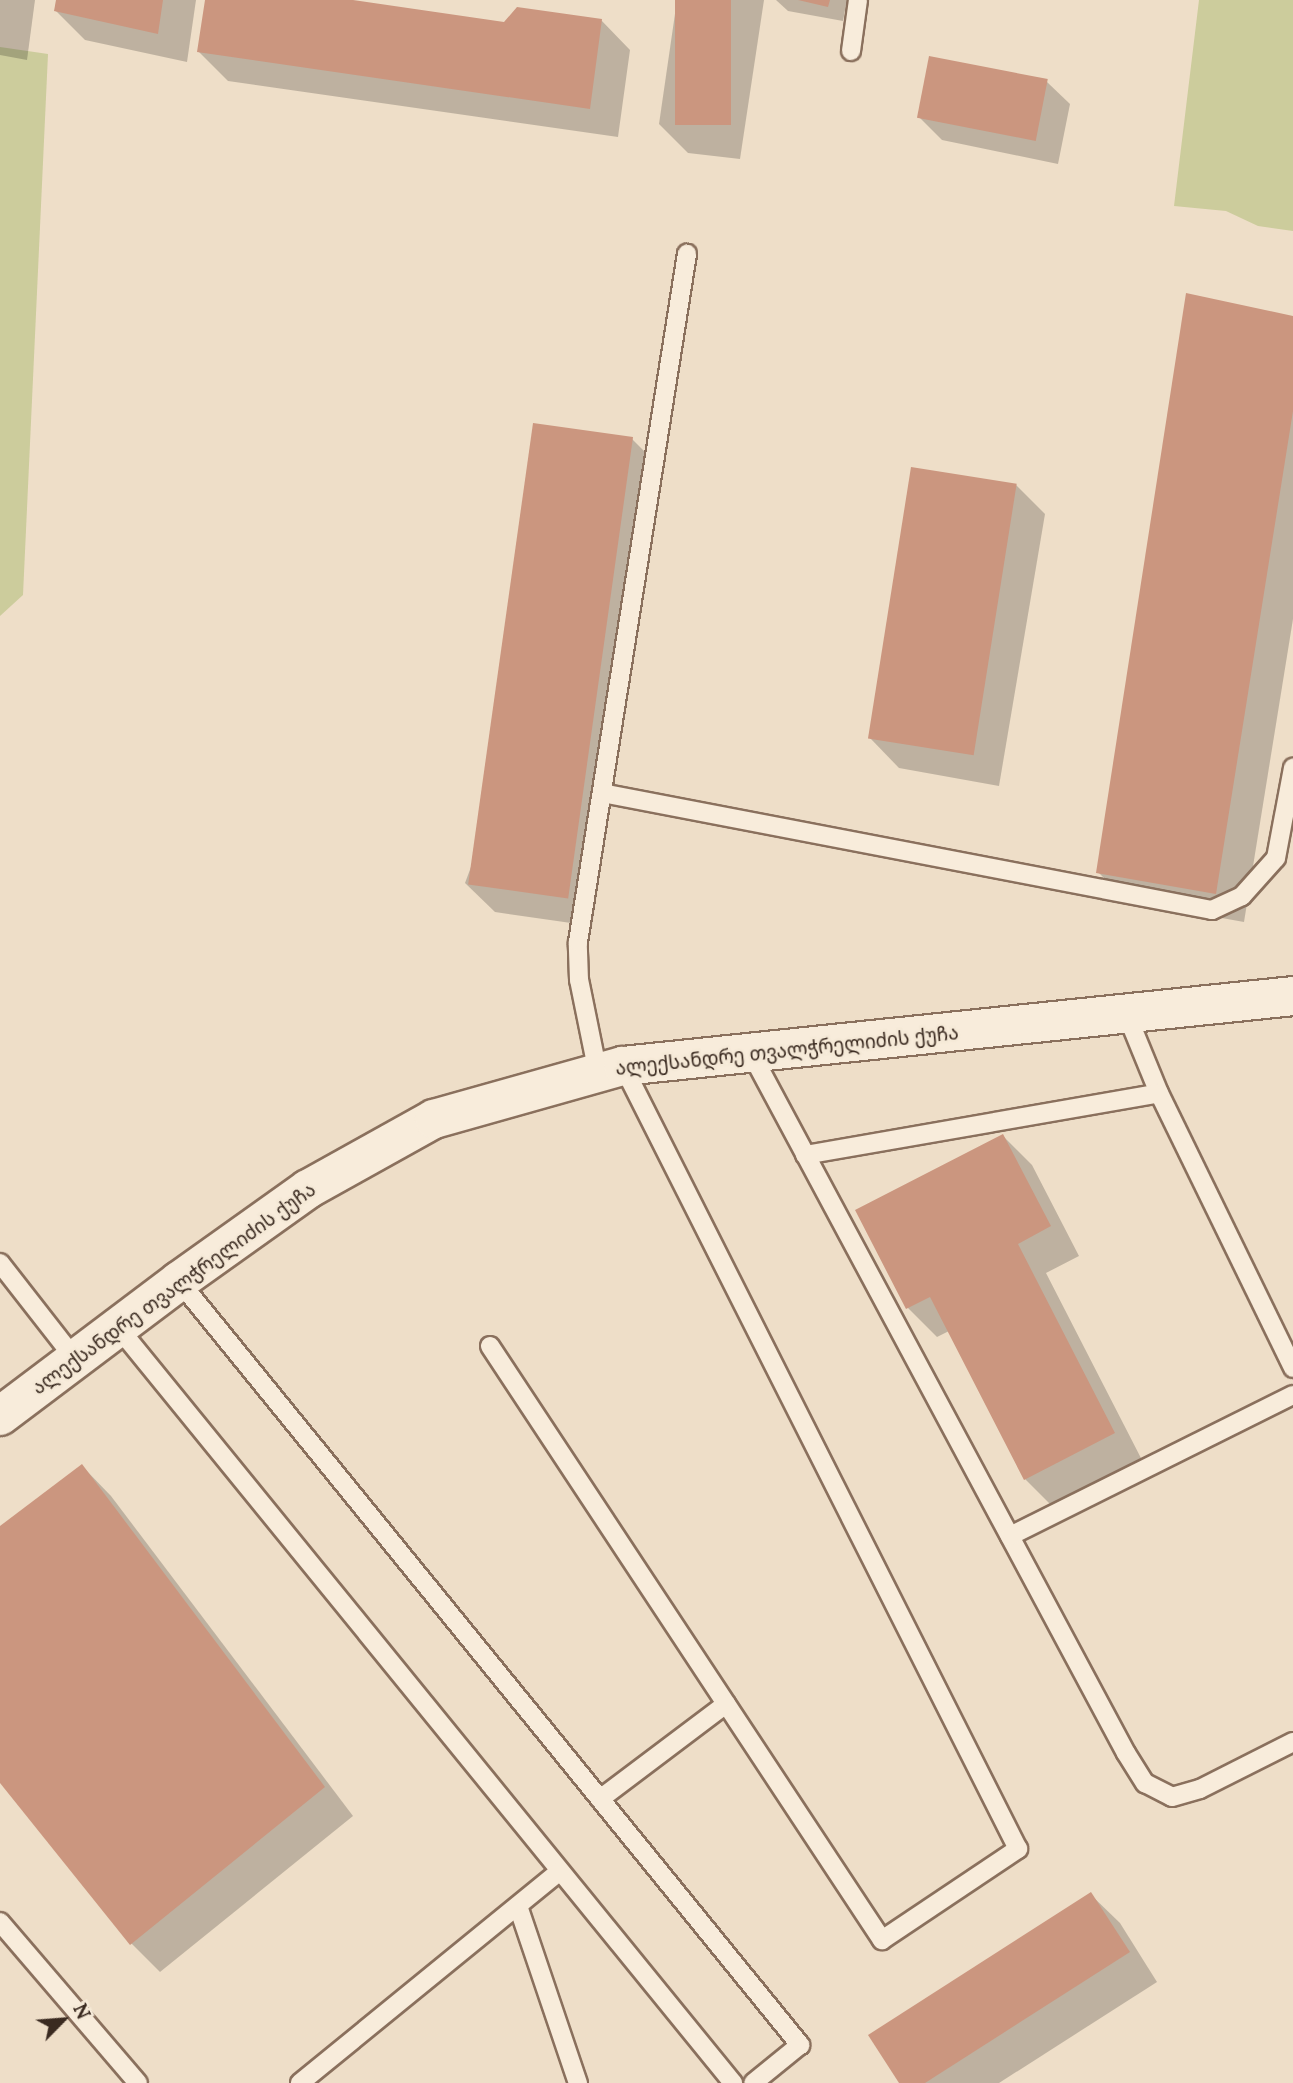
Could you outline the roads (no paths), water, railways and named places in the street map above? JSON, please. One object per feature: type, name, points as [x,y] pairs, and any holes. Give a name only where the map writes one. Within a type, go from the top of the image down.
[{"type":"street","name":"ალექსანდრე თვალჭრელიძის ქუჩა","points":[[0,1416],[117,1326],[308,1189],[434,1119],[610,1070],[1293,996]]},
{"type":"lane","points":[[851,51],[858,0]]},
{"type":"lane","points":[[490,1346],[882,1940],[1017,1849],[610,1070],[579,980],[578,943],[687,254]]},
{"type":"lane","points":[[602,793],[1212,910],[1242,896],[1276,858],[1293,768]]},
{"type":"lane","points":[[1127,1015],[1159,1093],[1293,1368]]},
{"type":"lane","points":[[751,1053],[1126,1753],[1145,1783],[1172,1797],[1200,1789],[1293,1742]]},
{"type":"lane","points":[[805,1156],[1159,1093]]},
{"type":"lane","points":[[0,1263],[75,1359]]},
{"type":"lane","points":[[179,1281],[800,2045],[753,2083]]},
{"type":"lane","points":[[117,1326],[733,2083]]},
{"type":"lane","points":[[1010,1536],[1293,1395]]},
{"type":"lane","points":[[600,1799],[726,1704]]},
{"type":"lane","points":[[300,2083],[560,1871]]},
{"type":"lane","points":[[518,1906],[578,2083]]},
{"type":"lane","points":[[0,1922],[138,2083]]}]
